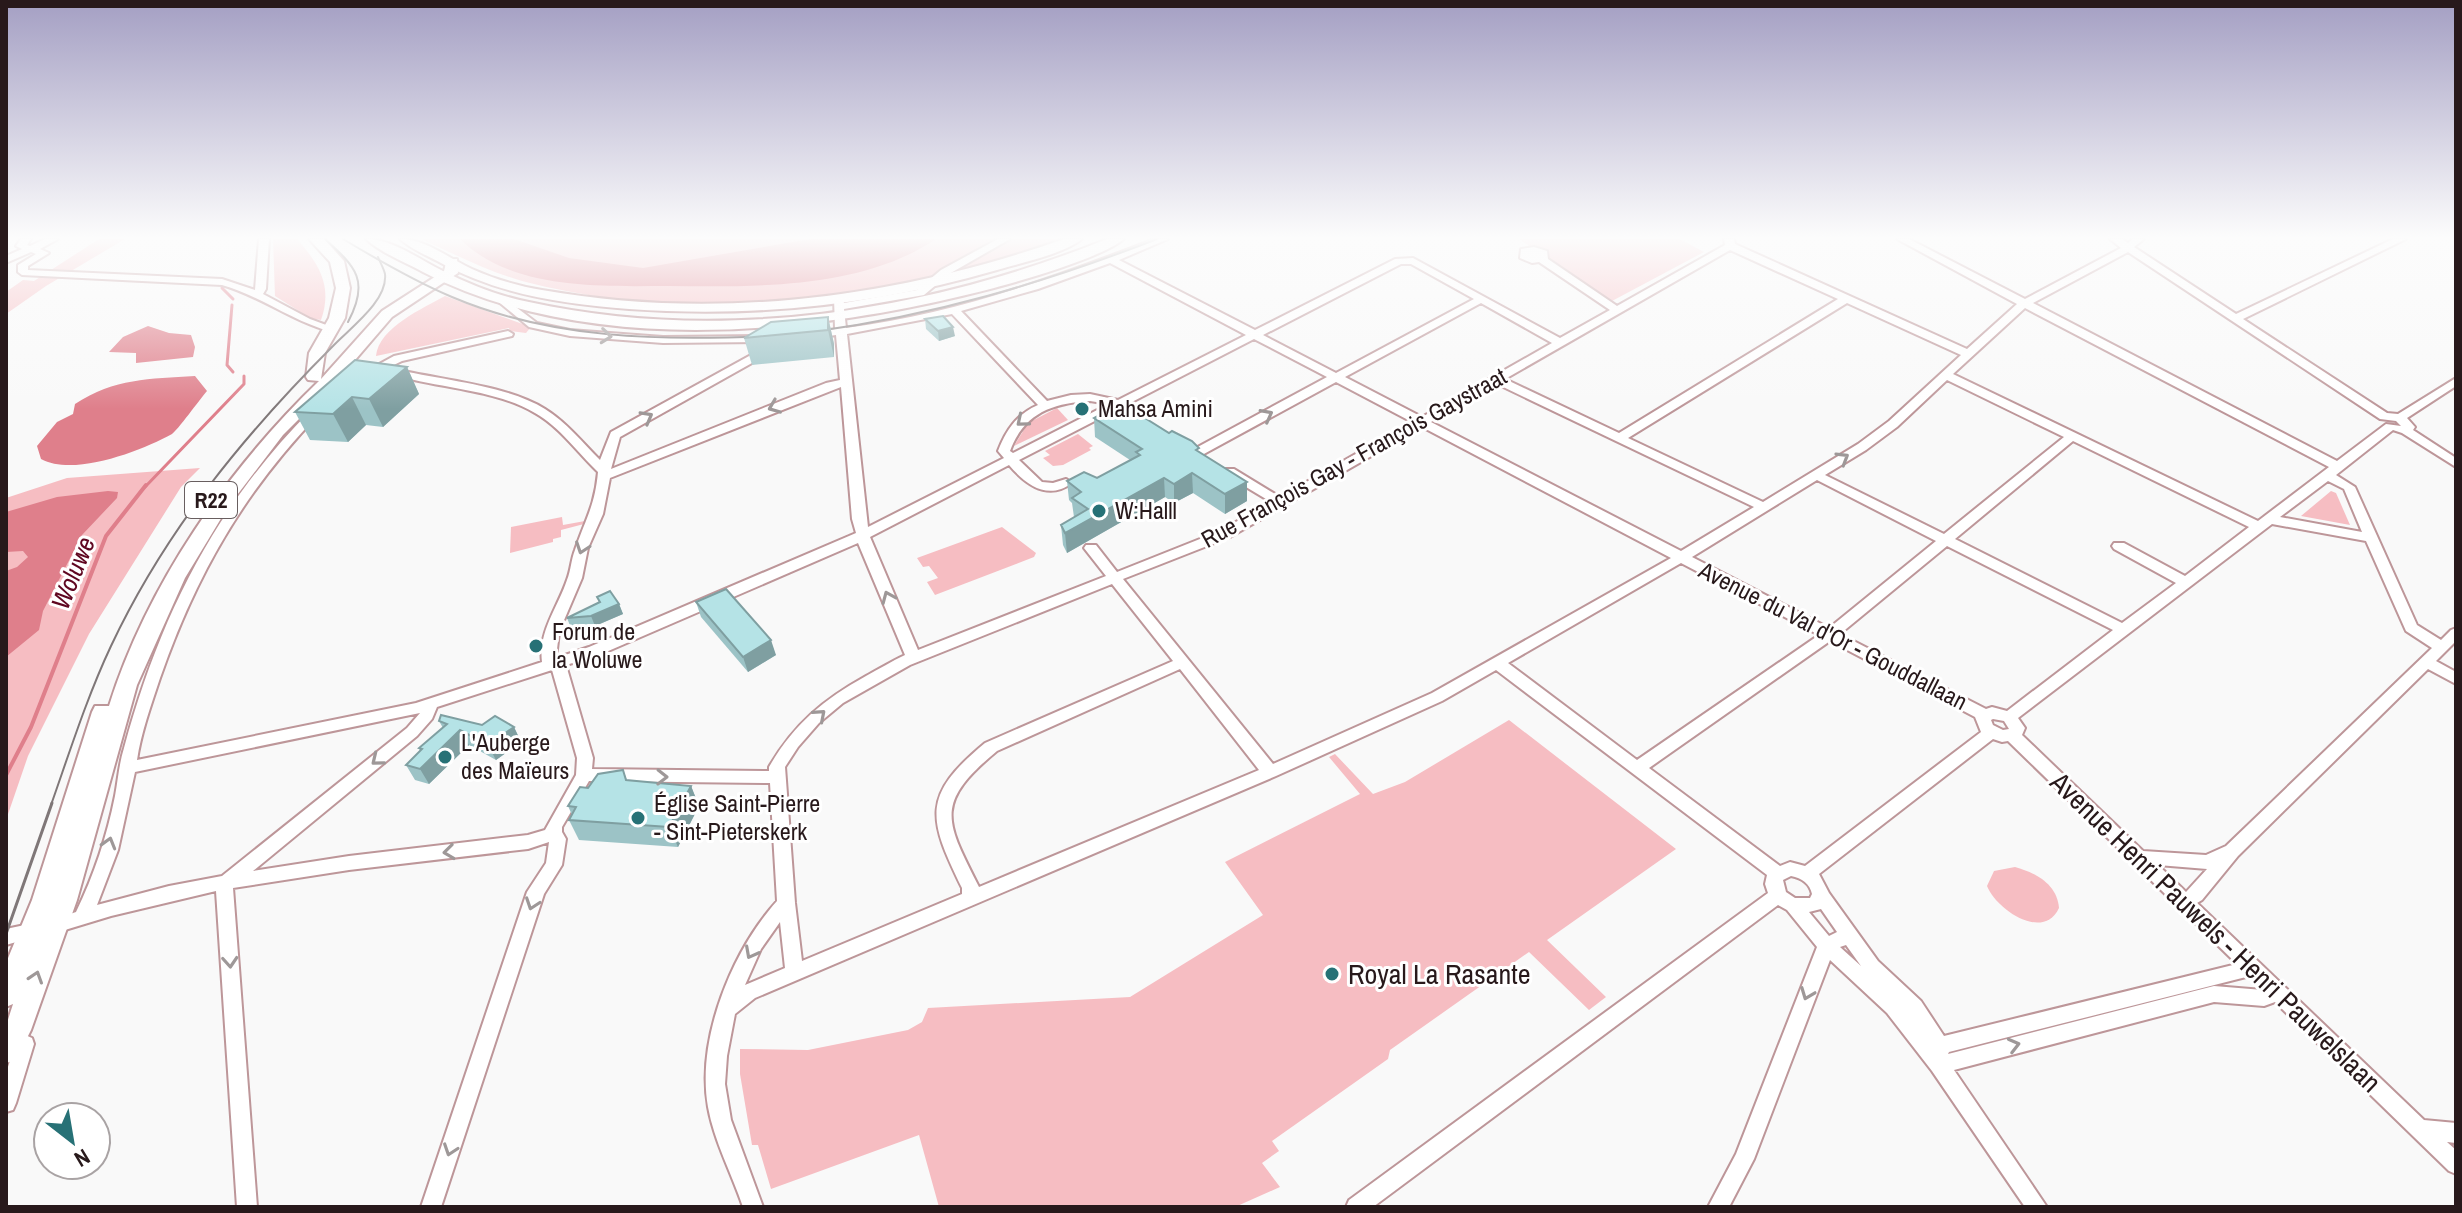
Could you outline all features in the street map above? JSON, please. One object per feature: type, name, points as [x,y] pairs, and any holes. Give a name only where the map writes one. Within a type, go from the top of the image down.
[{"type":"highway","points":[[332,380],[317,353],[332,329],[341,296]]},
{"type":"highway","name":"R22","points":[[332,380],[383,306],[398,296]]},
{"type":"highway","name":"R22","points":[[6,995],[43,928],[90,819],[100,769],[126,685],[175,578],[220,505],[277,431],[332,380],[387,314],[414,296]]},
{"type":"highway","name":"R22","points":[[10,1045],[43,928]]},
{"type":"main road","points":[[494,296],[504,301],[579,314],[662,322],[736,322],[839,307],[885,296]]},
{"type":"main road","points":[[553,296],[652,307],[748,308],[908,304],[945,296]]},
{"type":"street","points":[[258,296],[306,321],[332,329]]},
{"type":"street","points":[[806,336],[956,312],[1011,296]]},
{"type":"street","name":"Avenue du Val d'Or - Gouddallaan","points":[[1179,296],[1984,715]]},
{"type":"street","points":[[128,768],[430,705],[554,665],[863,534],[1333,296]]},
{"type":"street","points":[[1475,296],[1561,343]]},
{"type":"street","points":[[1596,296],[1618,311]]},
{"type":"street","name":"Rue François Gay - François Gaystraat","points":[[776,777],[777,767],[792,743],[814,719],[867,681],[914,658],[1225,534],[1643,296]]},
{"type":"street","points":[[1842,296],[1967,353]]},
{"type":"street","points":[[2009,296],[2329,474],[2351,494],[2408,615],[2411,628],[2416,633],[2449,640]]},
{"type":"street","points":[[728,1009],[748,992],[1270,772],[1437,697],[1499,664],[1816,475],[1893,424],[1967,353],[2025,304],[2040,296]]},
{"type":"street","points":[[2201,296],[2456,463]]},
{"type":"street","points":[[2236,318],[2283,296]]},
{"type":"street","points":[[1619,438],[1847,298]]},
{"type":"street","points":[[1211,460],[1194,449],[1337,378],[1481,299]]},
{"type":"street","points":[[504,301],[533,325],[570,333],[663,340],[776,341],[615,435],[605,465],[607,475],[596,517],[589,527],[577,573],[567,591],[548,659],[554,665],[585,758],[584,775],[553,834]]},
{"type":"street","points":[[839,307],[863,534],[914,658]]},
{"type":"street","points":[[956,312],[1046,406]]},
{"type":"street","points":[[83,916],[96,891],[147,692],[168,635],[195,579],[262,470],[290,435],[327,401],[332,380],[398,358],[508,334]]},
{"type":"street","points":[[383,365],[420,381],[507,397],[537,409],[607,475]]},
{"type":"street","points":[[1946,375],[2264,523],[2370,538]]},
{"type":"street","points":[[1498,380],[1763,507]]},
{"type":"street","points":[[1807,874],[1991,732],[2010,726],[2124,630],[2395,423],[2456,381]]},
{"type":"street","points":[[607,475],[830,385],[847,382]]},
{"type":"street","points":[[1066,483],[1054,489],[1034,485],[1004,451],[1011,430],[1021,420],[1046,406],[1096,397],[1120,403],[1139,415]]},
{"type":"street","points":[[1637,768],[1829,634],[2072,436]]},
{"type":"street","points":[[1223,467],[1281,503]]},
{"type":"street","points":[[1816,475],[2124,630]]},
{"type":"street","points":[[2119,546],[2187,583]]},
{"type":"street","points":[[1091,548],[1270,772]]},
{"type":"street","points":[[2184,902],[2196,895],[2232,851],[2449,640]]},
{"type":"street","points":[[2427,662],[2456,679]]},
{"type":"street","points":[[970,899],[971,888],[943,828],[942,811],[949,790],[968,764],[991,747],[1181,663]]},
{"type":"street","points":[[1499,664],[1777,873]]},
{"type":"street","points":[[224,884],[412,732],[427,715],[430,705]]},
{"type":"street","points":[[1991,732],[1984,725],[1984,715],[1998,713],[2010,726]]},
{"type":"street","name":"Avenue Henri Pauwels - Henri Pauwelslaan","points":[[2010,726],[2138,857],[2456,1164]]},
{"type":"street","points":[[584,775],[776,777],[795,973]]},
{"type":"street","points":[[6,937],[83,916],[273,874],[528,842],[553,834]]},
{"type":"street","points":[[431,1207],[536,892],[557,855],[558,839],[553,834]]},
{"type":"street","points":[[2138,857],[2207,862],[2232,851]]},
{"type":"street","points":[[1777,873],[1790,869],[1807,874],[1818,884],[1821,895],[1872,967],[1914,1007],[1934,1053]]},
{"type":"street","points":[[1777,873],[1773,883],[1826,946],[1894,1007],[1934,1053],[2037,1207]]},
{"type":"street","points":[[224,884],[247,1207]]},
{"type":"street","points":[[1356,1207],[1786,900],[1812,906],[1821,895]]},
{"type":"street","points":[[750,1206],[718,1107],[716,1059],[728,1009],[745,966],[771,917],[786,903]]},
{"type":"street","points":[[1718,1207],[1744,1159],[1826,946],[1850,934]]},
{"type":"street","points":[[2098,1015],[2252,968]]},
{"type":"street","points":[[1934,1053],[2098,1015],[2214,994],[2264,998],[2278,992]]},
{"type":"street","points":[[6,1103],[25,1044],[10,1045]]},
{"type":"street","points":[[2420,1129],[2456,1133]]},
{"type":"shaded area","points":[[6,296],[32,296],[6,314]]},
{"type":"shaded area","points":[[275,296],[325,296],[321,320],[310,318]]},
{"type":"shaded area","points":[[445,296],[531,327],[526,333],[510,331],[509,328],[376,356],[385,336],[394,327]]},
{"type":"shaded area","points":[[594,296],[843,296],[745,304],[632,301]]},
{"type":"shaded area","points":[[1604,296],[1622,296],[1612,301]]},
{"type":"shaded area","points":[[148,326],[169,333],[191,335],[195,347],[193,357],[136,363],[136,353],[109,352],[123,337]]},
{"type":"shaded area","points":[[195,376],[207,391],[172,434],[107,460],[71,465],[41,459],[37,446],[57,422],[73,414],[75,404],[90,395],[133,381]]},
{"type":"shaded area","points":[[1057,408],[1068,420],[1014,446],[1028,423]]},
{"type":"shaded area","points":[[1078,434],[1093,446],[1089,448],[1091,450],[1063,465],[1053,466],[1043,458],[1050,455],[1045,451]]},
{"type":"shaded area","points":[[200,468],[181,487],[89,634],[28,756],[6,820],[6,498],[67,478]]},
{"type":"shaded area","points":[[2331,491],[2336,493],[2350,525],[2301,516]]},
{"type":"shaded area","points":[[118,492],[117,498],[82,535],[43,611],[39,630],[6,657],[6,571],[17,567],[28,557],[23,551],[6,552],[6,512],[57,497]]},
{"type":"shaded area","points":[[562,517],[563,525],[585,521],[584,524],[561,530],[561,537],[553,539],[553,542],[510,553],[511,527]]},
{"type":"shaded area","points":[[1002,527],[1036,553],[1034,557],[935,595],[927,582],[938,578],[929,566],[923,567],[917,558]]},
{"type":"shaded area","name":"Royal La Rasante","points":[[1509,720],[1676,849],[1547,940],[1606,997],[1589,1010],[1529,952],[1390,1050],[1388,1059],[1272,1141],[1279,1151],[1262,1163],[1280,1187],[1235,1207],[939,1207],[919,1135],[771,1189],[758,1145],[752,1145],[740,1074],[740,1049],[808,1050],[908,1030],[922,1022],[928,1008],[1130,997],[1263,915],[1225,862],[1360,794],[1329,757],[1335,754],[1373,794],[1405,782]]},
{"type":"shaded area","points":[[2015,867],[2038,876],[2050,886],[2059,908],[2052,918],[2032,922],[2020,918],[1992,895],[1987,886],[1994,871]]},
{"type":"building","points":[[943,316],[953,327],[938,331],[925,319]]},
{"type":"building","points":[[828,317],[828,330],[744,338],[771,322]]},
{"type":"building","points":[[355,360],[407,367],[369,399],[352,397],[333,414],[295,412]]},
{"type":"building","points":[[1121,403],[1169,433],[1172,431],[1192,441],[1199,448],[1196,450],[1247,482],[1225,494],[1192,473],[1174,484],[1164,478],[1065,533],[1061,525],[1088,509],[1072,498],[1081,492],[1067,481],[1084,472],[1097,478],[1140,455],[1136,452],[1142,449],[1094,418]]},
{"type":"building","points":[[726,589],[771,640],[743,657],[696,602]]},
{"type":"building","points":[[610,591],[619,604],[591,616],[567,618],[600,602],[597,597]]},
{"type":"building","points":[[441,715],[482,725],[495,716],[514,727],[488,745],[460,730],[420,769],[406,765],[422,749],[419,748],[447,724],[439,721]]},
{"type":"building","points":[[623,770],[626,780],[691,786],[669,827],[569,820],[576,807],[568,806],[580,787],[588,788],[598,774]]},
{"type":"waterway","name":"Woluwe","points":[[230,296],[233,299]]},
{"type":"waterway","name":"Woluwe","points":[[232,305],[227,365],[233,372]]},
{"type":"waterway","name":"Woluwe","points":[[145,487],[244,384],[244,376]]},
{"type":"waterway","name":"Woluwe","points":[[6,775],[31,727],[106,536],[146,485]]},
{"type":"tram line","points":[[348,322],[358,296]]},
{"type":"tram line","points":[[51,805],[102,665],[156,563],[209,486],[268,414],[380,296]]},
{"type":"tram line","points":[[449,296],[528,322],[567,329],[647,337],[767,336]]},
{"type":"tram line","points":[[811,332],[900,317],[988,296]]},
{"type":"tram line","points":[[6,934],[52,803]]},
{"type":"place","name":"Mahsa Amini","points":[[1082,409]]},
{"type":"place","name":"W:Halll","points":[[1099,511]]},
{"type":"place","name":"Forum de la Woluwe","points":[[536,646]]},
{"type":"place","name":"L'Auberge des Maïeurs","points":[[445,757]]},
{"type":"place","name":"Église Saint-Pierre - Sint-Pieterskerk","points":[[638,818]]},
{"type":"place","name":"Royal La Rasante","points":[[1332,974]]}]
